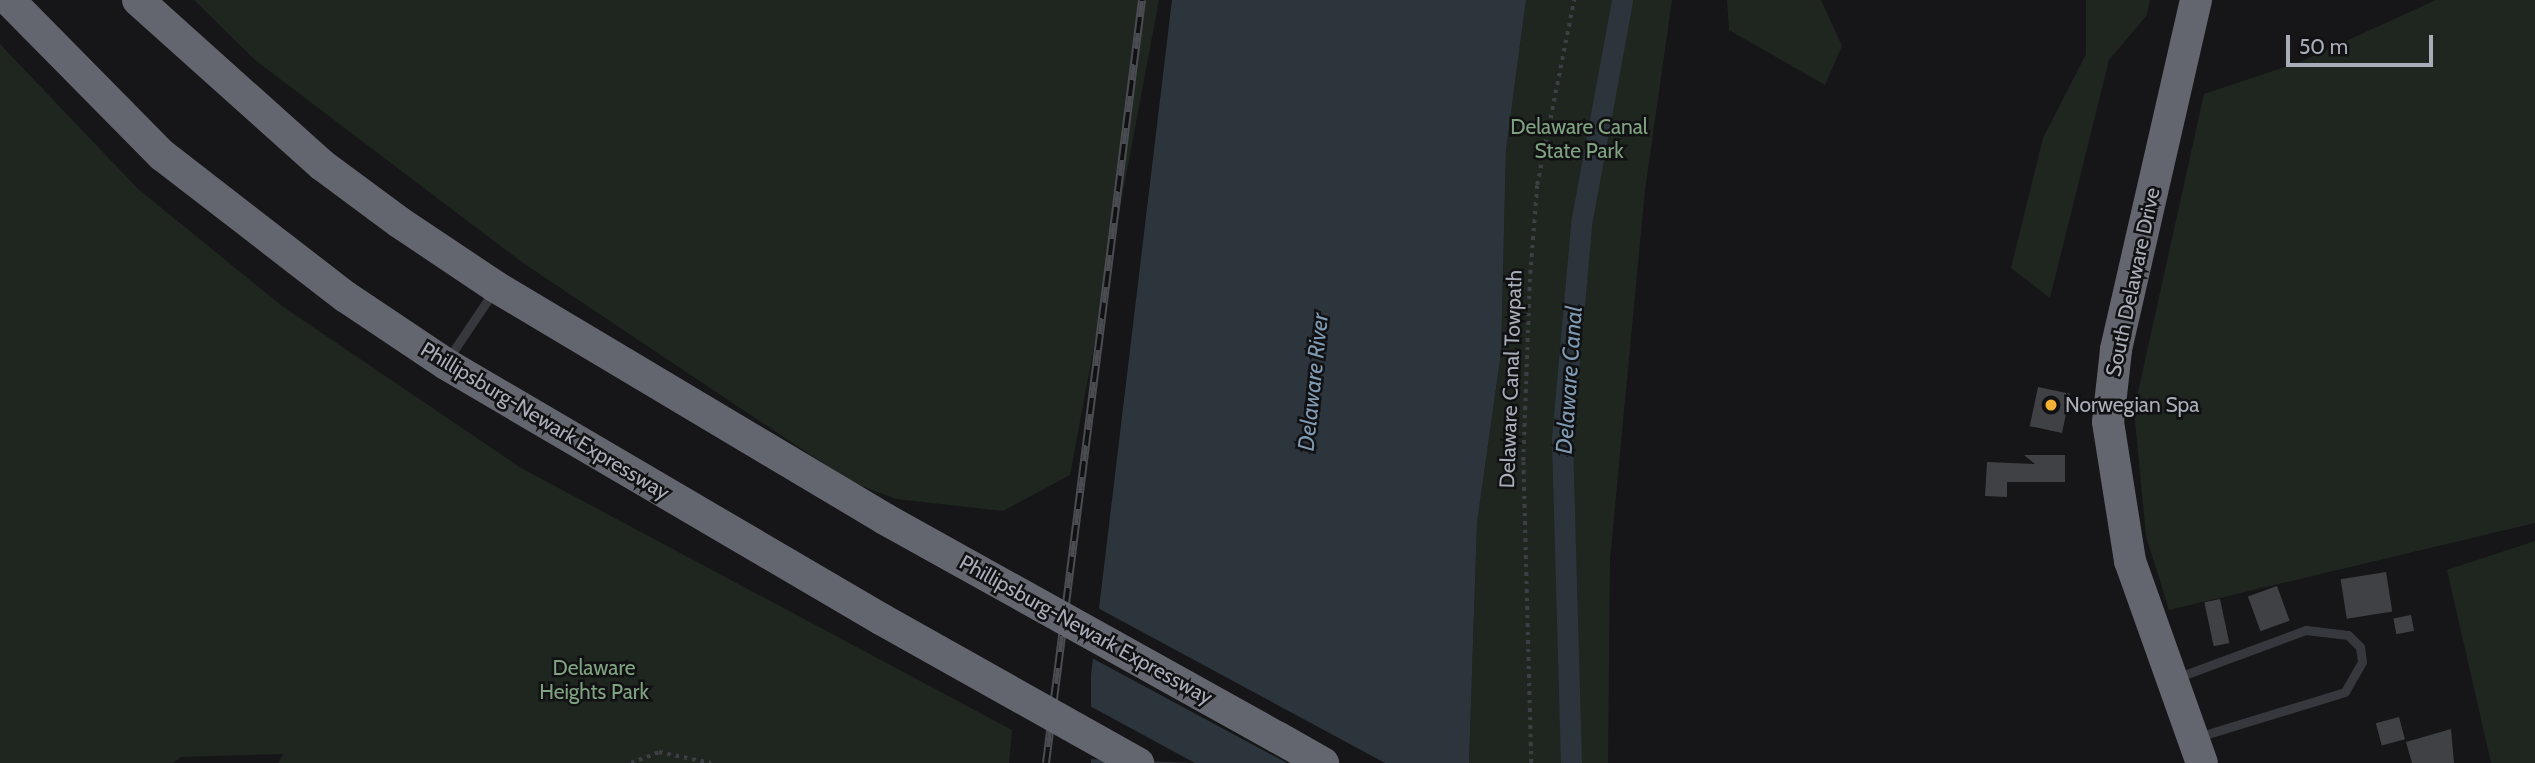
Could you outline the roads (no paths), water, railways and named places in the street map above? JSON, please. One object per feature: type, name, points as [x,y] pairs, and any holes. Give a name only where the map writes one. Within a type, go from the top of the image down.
[{"type":"highway","name":"Phillipsburg-Newark Expressway","points":[[9,0],[171,163],[250,228],[446,364],[881,619],[1138,763]]},
{"type":"highway","name":"Phillipsburg-Newark Expressway","points":[[138,0],[322,165],[496,287],[885,519],[1323,763]]},
{"type":"highway","name":"South Delaware Drive","points":[[2196,0],[2116,350],[2109,414],[2122,533],[2170,680],[2197,751]]},
{"type":"lane","points":[[446,364],[496,287]]},
{"type":"lane","points":[[2170,680],[2306,630],[2348,635],[2360,647],[2362,662],[2345,692],[2197,751]]},
{"type":"water","name":"Delaware River","points":[[1172,0],[1526,0],[1506,150],[1501,353],[1477,523],[1469,763],[1091,763],[1091,675]]},
{"type":"waterway","name":"Delaware Canal","points":[[1571,763],[1562,439],[1581,224],[1622,0]]},
{"type":"railway","points":[[1046,763],[1142,0]]},
{"type":"place","name":"Norwegian Spa","points":[[2051,405]]},
{"type":"park label","name":"Delaware Canal State Park","points":[[1579,139]]},
{"type":"park label","name":"Delaware Heights Park","points":[[594,680]]}]
